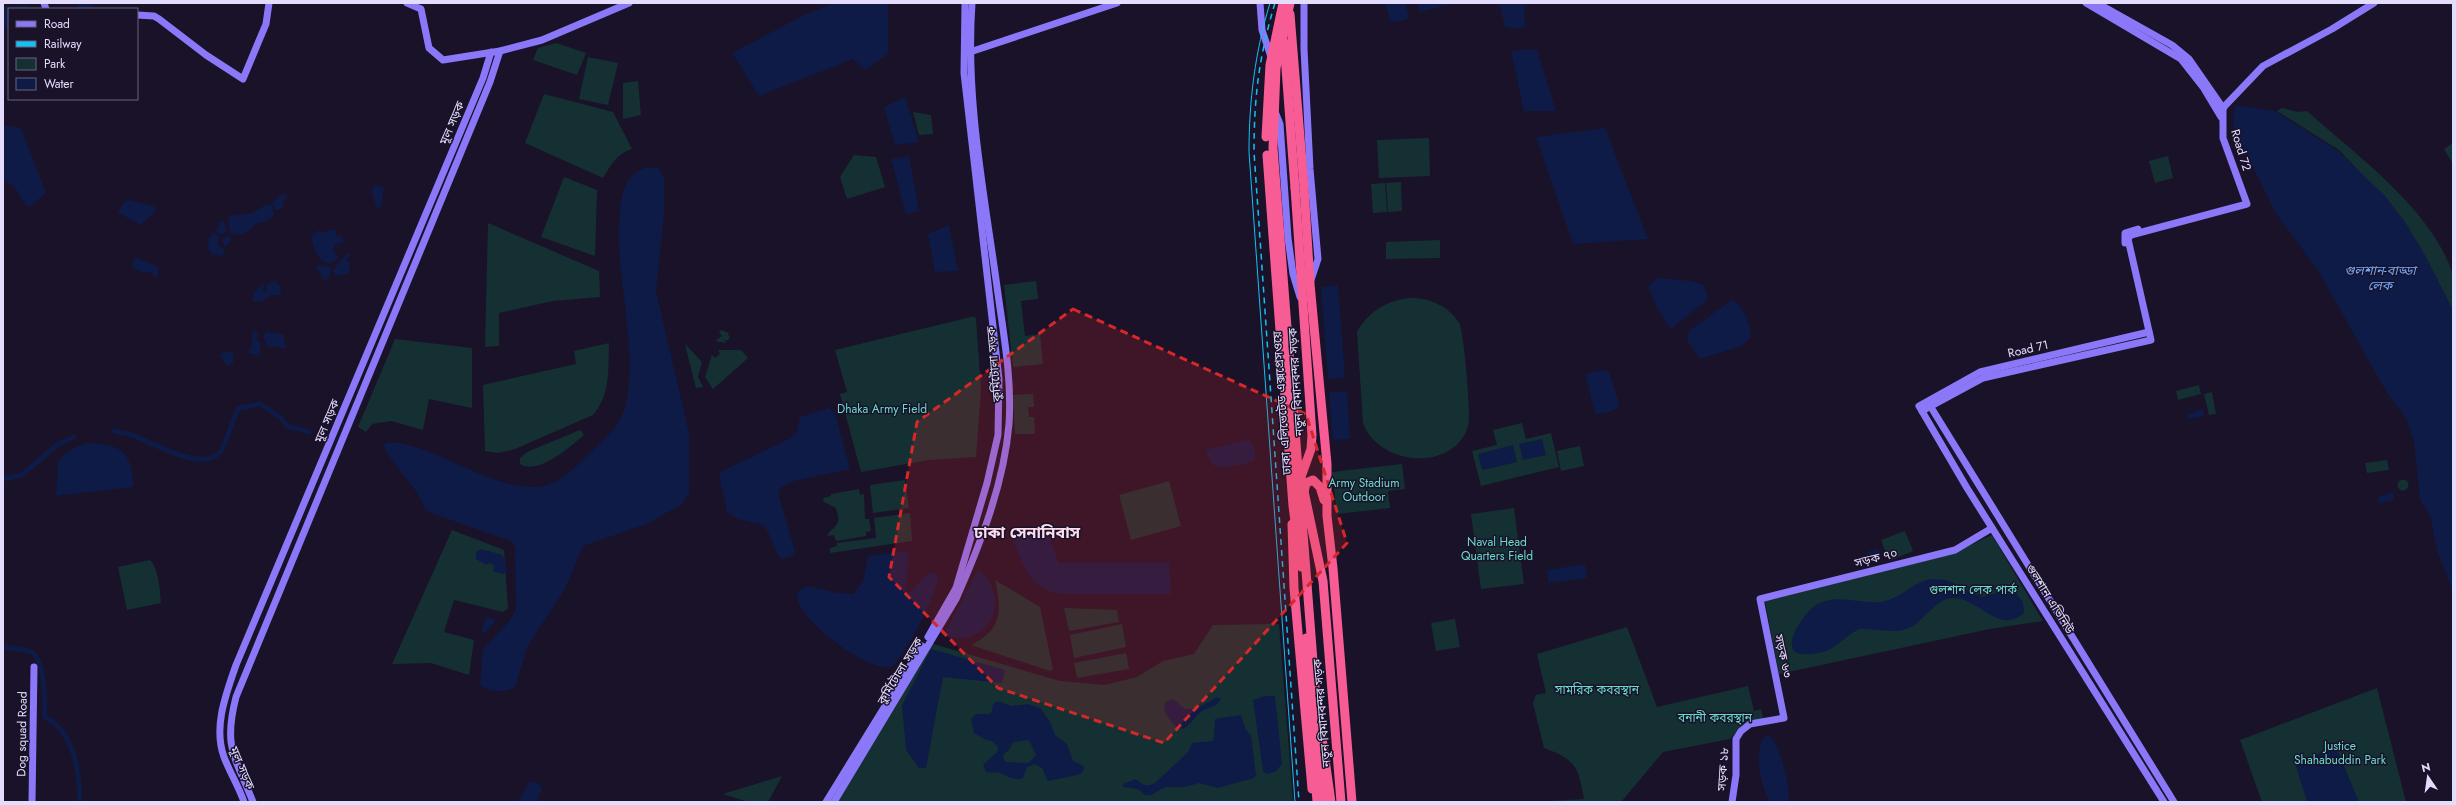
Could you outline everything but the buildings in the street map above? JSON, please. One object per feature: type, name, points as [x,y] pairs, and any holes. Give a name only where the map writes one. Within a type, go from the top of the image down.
[{"type":"highway","name":"নতুন বিমানবন্দর সড়ক","points":[[1282,3],[1327,464],[1327,516],[1333,568],[1352,802]]},
{"type":"highway","name":"ঢাকা এলিভেটেড এক্সপ্রেসওয়ে","points":[[1282,3],[1270,65],[1266,139],[1294,506],[1303,586],[1317,802]]},
{"type":"highway","name":"নতুন বিমানবন্দর সড়ক","points":[[1289,3],[1299,188],[1303,305],[1312,435],[1311,449],[1301,477],[1323,575],[1341,802]]},
{"type":"highway","name":"ঢাকা এলিভেটেড এক্সপ্রেসওয়ে","points":[[1289,3],[1276,68],[1273,148],[1320,728],[1324,802]]},
{"type":"highway","points":[[1304,493],[1306,483],[1310,480],[1317,482],[1323,495],[1327,516]]},
{"type":"highway","points":[[1294,506],[1294,576],[1313,802]]},
{"type":"highway","points":[[1320,728],[1324,743],[1331,802]]},
{"type":"street","points":[[138,15],[154,16],[206,55],[243,79],[266,24],[269,3]]},
{"type":"street","points":[[407,3],[421,9],[429,48],[436,56],[443,60],[500,51],[542,40],[629,3]]},
{"type":"street","name":"কুর্মিটোলা সড়ক","points":[[826,802],[926,640],[956,588],[994,456],[1000,409],[999,379],[971,142],[965,3]]},
{"type":"street","name":"কুর্মিটোলা সড়ক","points":[[834,802],[953,605],[976,549],[998,484],[1004,456],[1008,424],[1009,376],[976,141],[966,53],[972,3]]},
{"type":"street","points":[[966,53],[1117,3]]},
{"type":"street","points":[[1260,3],[1262,30],[1270,51],[1275,72],[1273,102],[1280,119],[1290,260],[1303,305]]},
{"type":"street","points":[[1304,3],[1304,49],[1318,259],[1310,284]]},
{"type":"street","points":[[2086,3],[2181,59],[2221,113]]},
{"type":"street","points":[[2097,3],[2153,33],[2189,59],[2221,113]]},
{"type":"street","points":[[2221,113],[2264,66],[2332,29],[2374,3]]},
{"type":"street","points":[[1270,51],[1278,58],[1290,58],[1298,56],[1304,49]]},
{"type":"street","name":"মূল সড়ক","points":[[253,802],[233,755],[230,739],[236,696],[490,82],[500,51]]},
{"type":"street","name":"মূল সড়ক","points":[[244,802],[223,756],[220,738],[222,711],[236,665],[483,78],[491,52]]},
{"type":"street","points":[[1275,72],[1289,66],[1298,66],[1306,74]]},
{"type":"street","name":"Road 72","points":[[2148,337],[2124,236],[2125,233],[2243,203],[2218,138],[2221,113]]},
{"type":"street","points":[[1280,119],[1308,117]]},
{"type":"street","points":[[440,179],[448,182]]},
{"type":"street","name":"Road 71","points":[[1921,409],[1980,372],[2148,337]]},
{"type":"street","name":"গুলশান এভিনিউ","points":[[1929,404],[2174,802]]},
{"type":"street","name":"গুলশান এভিনিউ","points":[[1921,409],[1992,528],[2164,802]]},
{"type":"street","points":[[334,433],[343,436]]},
{"type":"street","name":"সড়ক ৭০","points":[[1760,599],[1955,550],[1992,528]]},
{"type":"street","name":"সড়ক ৬৩","points":[[1760,599],[1781,719]]},
{"type":"street","name":"Dog squad Road","points":[[32,802],[34,667]]},
{"type":"street","name":"সড়ক ১৮","points":[[1732,802],[1736,775],[1736,739],[1741,731],[1750,724],[1781,719]]},
{"type":"street","points":[[235,782],[243,779]]},
{"type":"highlighted area","points":[[1073,309],[1306,414],[1347,543],[1164,743],[998,688],[889,577],[917,422]]},
{"type":"green space","points":[[556,43],[586,53],[577,75],[533,60],[538,48]]},
{"type":"green space","points":[[588,57],[618,63],[608,105],[579,99]]},
{"type":"green space","points":[[638,81],[641,115],[623,119],[623,83]]},
{"type":"green space","points":[[544,94],[613,112],[632,149],[618,157],[603,178],[525,143]]},
{"type":"green space","points":[[2282,108],[2298,112],[2307,111],[2390,184],[2410,205],[2427,226],[2442,249],[2452,272],[2454,288],[2453,317],[2384,198],[2339,150],[2277,111]]},
{"type":"green space","points":[[913,112],[931,115],[933,134],[919,135]]},
{"type":"green space","points":[[1429,138],[1430,176],[1379,178],[1377,140]]},
{"type":"green space","points":[[2453,143],[2453,164],[2444,149]]},
{"type":"green space","points":[[854,155],[876,157],[885,187],[847,199],[840,177]]},
{"type":"green space","points":[[2168,156],[2173,178],[2155,183],[2149,161]]},
{"type":"green space","points":[[564,177],[597,190],[595,256],[541,237]]},
{"type":"green space","points":[[1401,182],[1402,211],[1388,212],[1386,183]]},
{"type":"green space","points":[[1385,183],[1387,212],[1373,213],[1371,184]]},
{"type":"green space","points":[[488,223],[599,271],[600,297],[553,301],[499,313],[499,346],[485,347]]},
{"type":"green space","points":[[1440,240],[1440,258],[1386,259],[1386,242]]},
{"type":"green space","points":[[1036,281],[1038,299],[1021,301],[1025,336],[1040,334],[1043,364],[1013,367],[1004,285]]},
{"type":"green space","points":[[1410,298],[1432,301],[1450,312],[1455,317],[1461,329],[1465,353],[1469,423],[1465,434],[1455,446],[1442,454],[1427,458],[1411,458],[1396,454],[1382,447],[1370,436],[1363,423],[1357,332],[1361,325],[1379,308],[1394,301]]},
{"type":"green space","name":"Dhaka Army Field","points":[[975,317],[976,319],[981,389],[976,457],[929,460],[861,472],[840,394],[847,392],[835,350]]},
{"type":"green space","points":[[721,330],[729,333],[730,338],[726,341],[723,338],[726,343],[715,341],[722,336],[719,332]]},
{"type":"green space","points":[[395,339],[472,348],[472,408],[429,399],[423,430],[391,421],[372,424],[366,432],[358,427]]},
{"type":"green space","points":[[609,343],[606,390],[599,407],[593,415],[515,449],[498,453],[485,451],[483,385],[576,364],[574,351]]},
{"type":"green space","points":[[685,344],[702,362],[698,377],[703,387],[696,388]]},
{"type":"green space","points":[[718,350],[741,350],[748,358],[713,389],[705,377],[712,355],[715,358],[720,354]]},
{"type":"green space","points":[[2199,385],[2201,394],[2178,400],[2176,391]]},
{"type":"green space","points":[[2212,392],[2216,414],[2209,415],[2204,394]]},
{"type":"green space","points":[[1033,394],[1034,407],[1028,407],[1029,417],[1034,417],[1035,434],[1015,434],[1013,395]]},
{"type":"green space","points":[[1522,423],[1526,439],[1551,433],[1559,467],[1481,486],[1472,451],[1497,445],[1493,430]]},
{"type":"green space","points":[[580,430],[584,435],[554,458],[536,466],[527,467],[520,464],[520,458],[527,452]]},
{"type":"green space","points":[[1580,446],[1584,466],[1561,471],[1557,451]]},
{"type":"green space","points":[[2387,460],[2389,470],[2367,473],[2365,463]]},
{"type":"green space","name":"Army Stadium Outdoor","points":[[1402,464],[1405,489],[1388,491],[1390,508],[1337,514],[1332,472]]},
{"type":"green space","points":[[2403,479],[2407,481],[2409,485],[2407,489],[2403,491],[2399,489],[2397,485],[2399,481]]},
{"type":"green space","points":[[905,480],[909,508],[873,513],[870,485]]},
{"type":"green space","points":[[1169,481],[1181,526],[1131,540],[1119,495]]},
{"type":"green space","points":[[859,489],[860,495],[864,494],[865,519],[869,519],[871,531],[866,532],[866,536],[836,541],[834,535],[827,536],[838,523],[838,515],[836,508],[824,502],[823,498],[831,496],[831,494]]},
{"type":"green space","name":"Naval Head Quarters Field","points":[[1514,508],[1524,584],[1481,589],[1471,514]]},
{"type":"green space","points":[[910,513],[912,541],[830,553],[830,548],[837,546],[837,543],[876,538],[874,518]]},
{"type":"green space","points":[[452,530],[504,550],[508,608],[503,612],[454,600],[444,632],[474,640],[469,675],[431,663],[392,664]]},
{"type":"green space","points":[[1905,531],[1913,551],[1889,561],[1881,540]]},
{"type":"green space","name":"গুলশান লেক পার্ক","points":[[1992,535],[2043,621],[1990,629],[1779,674],[1765,601],[1955,552]]},
{"type":"green space","points":[[150,560],[157,574],[161,603],[127,610],[118,567]]},
{"type":"green space","points":[[995,580],[1040,607],[1053,669],[1050,671],[971,645],[989,633],[997,618],[999,601]]},
{"type":"green space","points":[[1064,608],[1117,610],[1119,622],[1069,631]]},
{"type":"green space","points":[[1455,619],[1460,647],[1436,651],[1431,623]]},
{"type":"green space","points":[[1122,624],[1126,647],[1074,658],[1070,635]]},
{"type":"green space","points":[[1279,624],[1293,802],[838,802],[930,643],[1060,681],[1105,685],[1137,677],[1163,661],[1194,654],[1213,625]]},
{"type":"green space","name":"সামরিক কবরস্থান","points":[[1627,627],[1657,707],[1748,686],[1754,711],[1761,709],[1763,719],[1742,725],[1730,739],[1663,752],[1621,802],[1532,802],[1584,799],[1580,779],[1574,766],[1570,761],[1555,752],[1544,748],[1533,703],[1536,695],[1546,693],[1537,654]]},
{"type":"green space","points":[[1126,653],[1129,669],[1077,678],[1074,663]]},
{"type":"green space","name":"Justice Shahabuddin Park","points":[[2377,688],[2406,802],[2262,802],[2240,740]]},
{"type":"green space","points":[[782,776],[768,802],[748,802],[723,794]]},
{"type":"water","points":[[76,3],[92,3],[94,8],[78,8]]},
{"type":"water","points":[[834,3],[888,3],[888,54],[865,70],[853,59],[759,96],[732,53],[806,14]]},
{"type":"water","points":[[1385,3],[1405,3],[1409,16],[1407,19],[1397,22],[1390,21]]},
{"type":"water","points":[[1417,3],[1454,3],[1420,12]]},
{"type":"water","points":[[1499,3],[1527,3],[1524,6],[1525,27],[1517,29],[1505,27]]},
{"type":"water","points":[[28,5],[30,8],[8,8],[8,29],[3,27],[3,7]]},
{"type":"water","points":[[1537,49],[1556,111],[1524,111],[1511,51]]},
{"type":"water","points":[[905,97],[919,142],[895,145],[884,107]]},
{"type":"water","name":"গুলশান-বাড্ডা লেক","points":[[2235,105],[2275,111],[2338,151],[2385,196],[2405,222],[2425,255],[2453,310],[2453,592],[2437,550],[2430,515],[2420,500],[2414,442],[2406,418],[2387,393],[2319,272],[2275,212],[2233,126]]},
{"type":"water","points":[[3,125],[21,128],[46,193],[29,207],[21,199],[17,190],[3,178]]},
{"type":"water","points":[[1605,128],[1648,239],[1573,244],[1536,137]]},
{"type":"water","points":[[909,156],[919,211],[906,214],[891,159]]},
{"type":"water","points":[[648,167],[658,168],[664,178],[664,215],[656,291],[689,433],[689,493],[682,504],[647,524],[583,546],[565,589],[528,645],[515,687],[502,691],[487,689],[480,684],[483,649],[511,619],[516,609],[515,548],[511,541],[431,513],[425,509],[418,494],[386,452],[384,445],[401,443],[430,452],[499,481],[514,485],[536,487],[551,484],[565,475],[578,465],[612,432],[624,411],[629,387],[630,371],[619,248],[619,225],[622,198],[627,182],[632,176]]},
{"type":"water","points":[[373,185],[384,187],[381,207],[377,209],[372,193]]},
{"type":"water","points":[[286,193],[287,197],[283,202],[282,209],[275,210],[272,203],[279,196]]},
{"type":"water","points":[[130,200],[153,206],[157,209],[141,225],[118,213],[124,202]]},
{"type":"water","points":[[267,204],[272,205],[274,215],[270,219],[256,224],[240,235],[230,233],[228,221],[230,216],[252,213]]},
{"type":"water","points":[[223,221],[227,229],[223,235],[217,233],[216,229],[219,228],[219,222]]},
{"type":"water","points":[[949,225],[958,271],[935,272],[928,234]]},
{"type":"water","points":[[335,229],[337,237],[342,236],[344,242],[336,244],[333,249],[338,258],[330,264],[318,257],[311,237],[319,230],[322,233]]},
{"type":"water","points":[[211,232],[219,236],[218,245],[225,250],[224,254],[220,256],[212,254],[208,249],[209,238],[212,237]]},
{"type":"water","points":[[231,235],[230,243],[224,247],[222,239]]},
{"type":"water","points":[[347,253],[350,254],[346,260],[350,263],[349,274],[335,276],[333,270]]},
{"type":"water","points":[[137,258],[159,267],[156,279],[151,272],[142,273],[132,267],[133,260]]},
{"type":"water","points":[[318,265],[331,267],[329,279],[323,280],[319,270],[317,271],[316,268]]},
{"type":"water","points":[[1658,278],[1691,281],[1704,285],[1708,299],[1671,329],[1657,308],[1648,286]]},
{"type":"water","points":[[275,280],[280,286],[281,295],[271,295],[261,302],[252,301],[254,296],[253,292],[264,283],[263,293],[267,290],[266,286]]},
{"type":"water","points":[[1338,285],[1345,378],[1328,379],[1321,287]]},
{"type":"water","points":[[1732,300],[1740,306],[1746,316],[1751,337],[1741,346],[1700,359],[1687,340],[1689,331]]},
{"type":"water","points":[[252,331],[258,332],[257,340],[261,344],[259,356],[247,352],[252,347]]},
{"type":"water","points":[[266,332],[283,334],[286,347],[283,349],[275,346],[269,348],[263,337]]},
{"type":"water","points":[[224,351],[233,353],[233,364],[227,366],[220,357]]},
{"type":"water","points":[[1604,370],[1609,372],[1619,403],[1618,408],[1610,412],[1595,414],[1586,377],[1588,373]]},
{"type":"water","points":[[1347,391],[1350,439],[1333,440],[1329,392]]},
{"type":"water","points":[[829,408],[835,413],[850,469],[794,481],[780,488],[779,496],[795,552],[792,556],[782,559],[777,553],[763,525],[737,519],[727,512],[719,474],[726,469],[791,438],[797,432],[800,417]]},
{"type":"water","points":[[2203,409],[2204,416],[2188,419],[2187,415]]},
{"type":"water","points":[[1542,439],[1546,455],[1523,460],[1519,444]]},
{"type":"water","points":[[1247,440],[1254,445],[1255,460],[1229,467],[1218,467],[1215,466],[1209,459],[1206,450]]},
{"type":"water","points":[[88,443],[109,445],[123,452],[130,466],[133,487],[56,496],[58,462],[71,450]]},
{"type":"water","points":[[1513,445],[1517,462],[1482,470],[1478,454]]},
{"type":"water","points":[[2393,492],[2394,500],[2378,503],[2378,497]]},
{"type":"water","points":[[1045,524],[1058,563],[1169,563],[1171,594],[1067,594],[1054,592],[1044,588],[1036,583],[1024,567],[1011,535]]},
{"type":"water","points":[[1878,548],[1881,554],[1870,559],[1867,552]]},
{"type":"water","points":[[481,549],[503,555],[507,571],[503,574],[493,571],[494,565],[489,563],[486,565],[476,559],[476,552]]},
{"type":"water","points":[[909,551],[905,591],[911,592],[928,573],[937,574],[937,582],[934,593],[921,622],[905,650],[892,667],[881,667],[850,652],[818,627],[805,614],[798,602],[798,592],[807,586],[838,593],[853,594],[863,582],[868,556]]},
{"type":"water","points":[[1585,564],[1587,578],[1548,583],[1547,570]]},
{"type":"water","points":[[978,570],[989,581],[994,594],[995,607],[991,619],[984,629],[973,636],[960,638],[944,635]]},
{"type":"water","points":[[1930,579],[1946,580],[1982,597],[2004,591],[2015,592],[2023,602],[2024,613],[2015,619],[2006,620],[1997,618],[1961,599],[1952,598],[1941,602],[1918,623],[1907,629],[1900,631],[1886,631],[1859,629],[1824,652],[1799,654],[1794,651],[1792,640],[1794,633],[1802,619],[1816,605],[1840,599],[1881,602],[1894,598]]},
{"type":"water","points":[[486,616],[496,620],[486,632],[481,633]]},
{"type":"water","points":[[931,649],[1005,670],[1002,683],[943,677],[926,768],[919,768],[906,750],[902,705]]},
{"type":"water","points":[[1265,696],[1275,696],[1282,764],[1275,772],[1266,774],[1263,771],[1253,700]]},
{"type":"water","points":[[1217,697],[1221,699],[1217,704],[1201,712],[1183,728],[1175,726],[1166,714],[1164,706],[1165,703],[1171,699],[1176,701],[1181,706],[1190,709],[1199,707]]},
{"type":"water","points":[[998,701],[1011,706],[1028,704],[1040,708],[1050,722],[1055,735],[1067,744],[1073,761],[1084,766],[1083,772],[1077,775],[1048,781],[1042,768],[1035,764],[1027,767],[1023,778],[1020,779],[1014,779],[1000,773],[986,772],[983,765],[997,752],[998,747],[992,741],[986,740],[974,733],[971,719],[976,714],[989,714],[992,712],[993,704]],"holes":[[[1029,740],[1036,755],[1028,763],[1005,762],[1003,755],[1009,750],[1013,742]]]},
{"type":"water","points":[[1241,715],[1246,730],[1251,735],[1256,775],[1254,778],[1218,788],[1199,783],[1185,787],[1166,787],[1151,795],[1145,795],[1138,789],[1123,787],[1123,784],[1136,779],[1142,784],[1146,785],[1155,783],[1188,752],[1192,743],[1212,741],[1214,738],[1215,719]]},
{"type":"water","points":[[1768,735],[1776,746],[1784,766],[1789,796],[1788,802],[1771,802],[1764,789],[1759,767],[1759,756],[1760,746],[1763,739]]},
{"type":"water","points":[[2331,746],[2336,747],[2359,802],[2307,802],[2295,763],[2298,760],[2311,758]]},
{"type":"water","points":[[529,782],[539,783],[542,790],[538,796],[538,802],[518,802]]},
{"type":"waterway","points":[[114,431],[132,435],[189,458],[211,458],[219,453],[225,443],[233,419],[239,408],[260,404],[280,417],[287,426],[309,432]]},
{"type":"waterway","points":[[3,479],[22,475],[57,445],[74,437]]},
{"type":"waterway","points":[[3,646],[31,652],[36,656],[42,671],[45,717],[55,724],[69,743],[76,766],[80,802]]},
{"type":"tram line","points":[[1270,3],[1260,40],[1254,77],[1250,114],[1249,152],[1295,802]]},
{"type":"railway","points":[[1275,3],[1265,41],[1258,77],[1254,152],[1299,802]]},
{"type":"district","name":"ঢাকা সেনানিবাস","points":[[1027,532]]},
{"type":"park label","name":"বনানী কবরস্থান","points":[[1715,718]]}]
